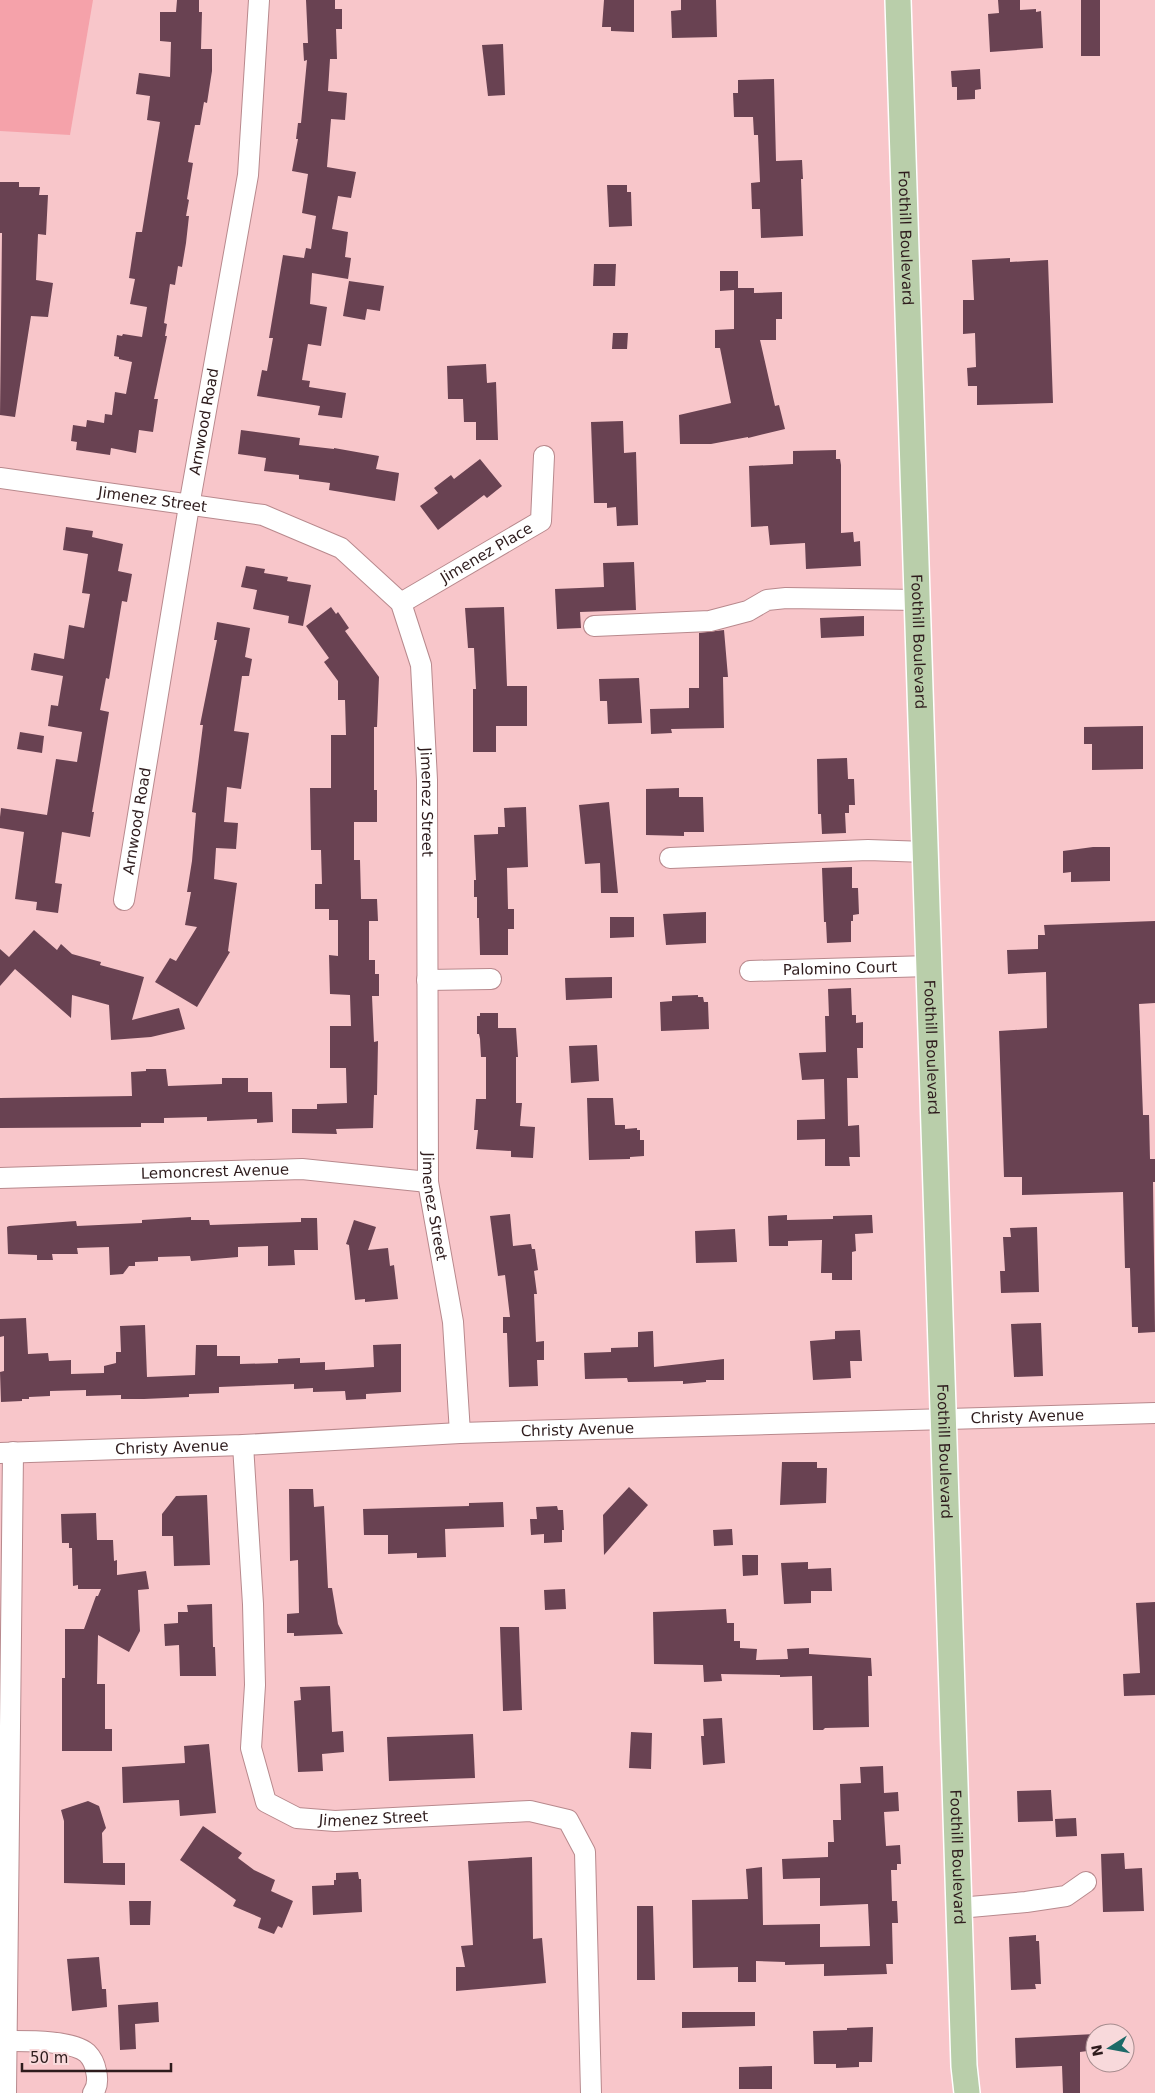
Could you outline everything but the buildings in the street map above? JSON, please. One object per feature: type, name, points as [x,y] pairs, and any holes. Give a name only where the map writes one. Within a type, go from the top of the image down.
[{"type":"main road","name":"Foothill Boulevard","points":[[898,0],[964,2066],[967,2093]]},
{"type":"street","name":"Arnwood Road","points":[[124,900],[188,506],[248,175],[258,0]]},
{"type":"street","name":"Jimenez Place","points":[[401,603],[541,521],[544,456]]},
{"type":"street","name":"Jimenez Street","points":[[0,478],[188,506],[263,515],[341,548],[401,603],[422,665],[426,780],[428,1182],[453,1322],[460,1433]]},
{"type":"street","points":[[594,626],[710,621],[748,611],[767,600],[786,598],[918,600]]},
{"type":"street","points":[[670,858],[868,850],[926,852]]},
{"type":"street","name":"Palomino Court","points":[[750,971],[930,966]]},
{"type":"street","points":[[427,980],[491,979]]},
{"type":"street","name":"Lemoncrest Avenue","points":[[0,1178],[302,1169],[428,1182]]},
{"type":"street","name":"Christy Avenue","points":[[7,1452],[243,1445],[460,1433],[1155,1413]]},
{"type":"street","name":"Jimenez Street","points":[[243,1445],[255,1684],[251,1748],[266,1802],[297,1818],[335,1821],[530,1811],[568,1820],[586,1852],[591,2093]]},
{"type":"street","points":[[7,1452],[8,2093]]},
{"type":"street","points":[[959,1908],[1026,1902],[1066,1896],[1086,1882]]},
{"type":"street","points":[[7,2041],[62,2045],[87,2053],[95,2064],[98,2079],[93,2093]]},
{"type":"shaded area","points":[[0,0],[93,0],[70,135],[0,131]]}]
